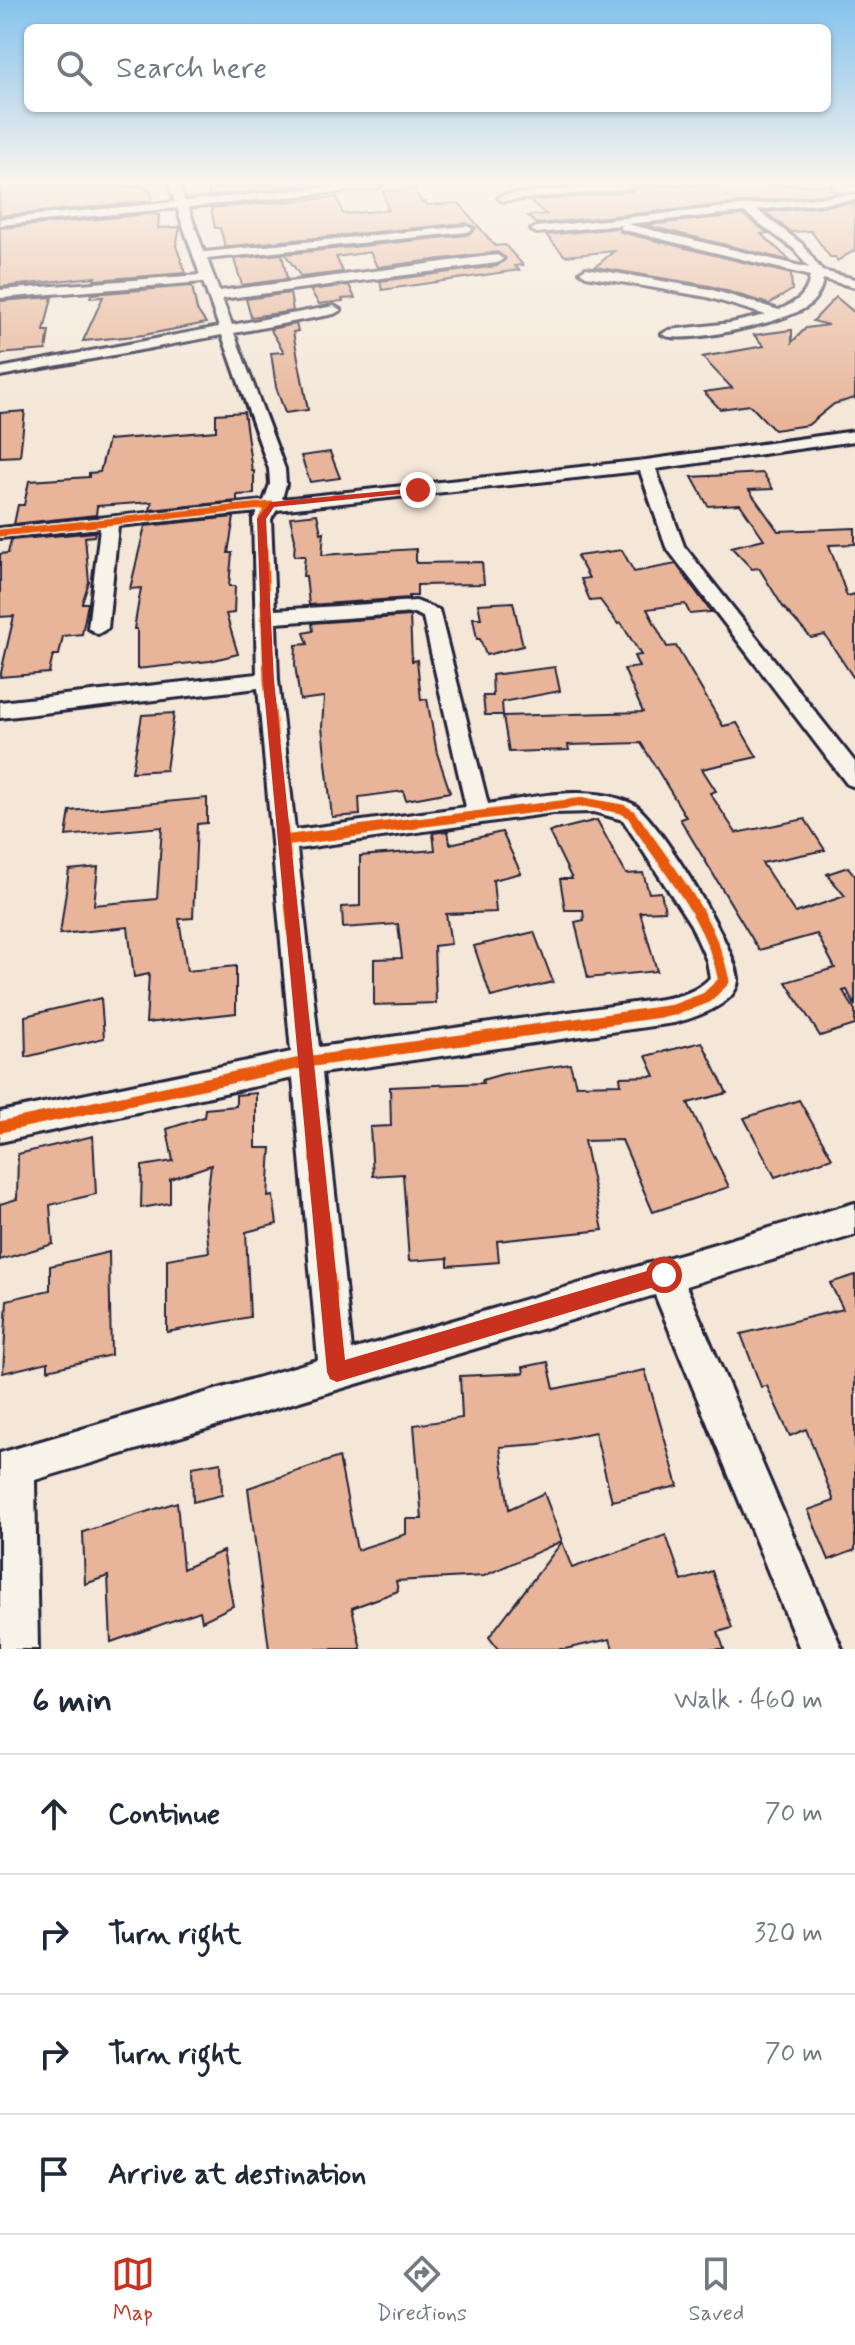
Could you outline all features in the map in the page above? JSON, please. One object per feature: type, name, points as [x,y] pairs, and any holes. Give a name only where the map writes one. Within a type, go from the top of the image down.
[{"type":"street","points":[[200,262],[277,469],[278,484],[262,519],[268,680],[337,1372]]},
{"type":"street","points":[[212,296],[474,262]]},
{"type":"street","points":[[768,262],[855,283]]},
{"type":"street","points":[[669,334],[740,325],[780,315],[804,301],[816,287],[817,274],[809,262]]},
{"type":"street","points":[[586,272],[697,290],[780,315]]},
{"type":"street","points":[[0,294],[206,278]]},
{"type":"street","points":[[0,372],[334,310]]},
{"type":"street","points":[[0,533],[646,465],[855,436]]},
{"type":"street","points":[[646,465],[675,547],[855,778]]},
{"type":"street","points":[[98,628],[110,521]]},
{"type":"street","points":[[267,617],[416,607],[432,614],[479,814]]},
{"type":"street","points":[[0,710],[268,680]]},
{"type":"street","points":[[0,1127],[306,1062],[678,1009],[713,996],[724,981],[722,964],[710,935],[631,814],[605,803],[581,802],[479,814],[284,841]]},
{"type":"street","points":[[17,1649],[8,1469],[855,1219]]},
{"type":"street","points":[[664,1275],[821,1649]]},
{"type":"building","points":[[0,262],[182,262],[186,273],[94,280],[95,277],[0,287]]},
{"type":"building","points":[[235,262],[284,262],[287,279],[242,285]]},
{"type":"building","points":[[291,262],[338,262],[343,272],[301,277]]},
{"type":"building","points":[[375,262],[417,262],[377,267]]},
{"type":"building","points":[[502,262],[520,262],[523,265],[515,266],[519,270],[382,290],[380,281],[497,266]]},
{"type":"building","points":[[601,262],[742,262],[791,274],[792,290],[769,304],[710,286],[595,267]]},
{"type":"building","points":[[349,285],[355,298],[343,301],[319,304],[310,290]]},
{"type":"building","points":[[192,286],[197,310],[206,323],[144,335],[83,341],[103,297],[90,298],[91,294]]},
{"type":"building","points":[[290,293],[293,311],[251,317],[246,299]]},
{"type":"building","points":[[52,297],[44,331],[49,331],[46,350],[0,354],[0,301]]},
{"type":"building","points":[[836,297],[855,313],[855,398],[834,404],[808,425],[774,430],[750,405],[720,409],[704,392],[732,388],[702,357],[764,346],[754,335],[792,330],[792,342],[806,328],[828,325],[813,321]]},
{"type":"building","points":[[296,324],[298,331],[293,332],[308,410],[285,413],[276,387],[271,353],[284,352],[270,329]]},
{"type":"building","points":[[25,411],[20,456],[0,457],[0,413]]},
{"type":"building","points":[[244,412],[254,471],[254,494],[237,495],[237,501],[150,510],[152,502],[97,506],[96,515],[14,524],[18,505],[24,505],[29,481],[89,477],[89,473],[100,472],[108,440],[216,431],[216,414]]},
{"type":"building","points":[[330,452],[340,478],[310,482],[301,456]]},
{"type":"building","points":[[763,473],[773,489],[749,490],[778,531],[855,528],[855,544],[829,545],[847,596],[855,594],[855,680],[825,635],[811,638],[783,607],[759,568],[752,569],[731,547],[764,539],[740,504],[708,506],[692,477]]},
{"type":"building","points":[[317,514],[321,533],[324,532],[322,555],[416,549],[416,563],[482,562],[484,584],[417,585],[417,596],[409,598],[309,605],[306,576],[303,576],[305,556],[294,556],[295,539],[290,517]]},
{"type":"building","points":[[234,517],[228,553],[232,553],[229,586],[235,586],[234,613],[226,614],[238,654],[210,661],[137,669],[137,629],[134,629],[141,588],[130,589],[145,526]]},
{"type":"building","points":[[95,532],[94,536],[85,537],[89,582],[82,603],[88,603],[82,634],[63,636],[59,655],[53,655],[49,673],[0,677],[14,616],[0,617],[0,554],[8,553],[11,540]]},
{"type":"building","points":[[622,550],[634,572],[676,564],[711,612],[690,614],[685,604],[647,609],[667,647],[676,646],[723,726],[737,723],[757,757],[702,769],[716,791],[710,793],[736,833],[805,819],[825,850],[762,863],[795,913],[845,896],[827,874],[848,867],[855,876],[855,1006],[847,990],[843,991],[855,1010],[855,1025],[820,1036],[786,982],[835,968],[817,934],[759,950],[680,819],[686,817],[641,743],[568,745],[569,750],[509,752],[503,716],[643,712],[624,669],[639,667],[634,656],[641,655],[621,623],[618,624],[600,600],[590,601],[581,579],[589,578],[577,556]]},
{"type":"building","points":[[513,602],[523,646],[486,655],[480,639],[477,639],[473,618],[481,618],[478,604]]},
{"type":"building","points":[[410,616],[412,661],[417,660],[421,700],[427,699],[437,753],[450,792],[406,800],[403,791],[359,797],[360,815],[332,817],[322,727],[324,697],[300,700],[295,665],[296,645],[308,644],[304,633],[313,631],[312,623]]},
{"type":"building","points":[[555,667],[560,691],[502,702],[503,715],[485,715],[483,696],[493,696],[492,675]]},
{"type":"building","points":[[174,713],[166,770],[132,772],[142,715]]},
{"type":"building","points":[[207,798],[207,823],[197,824],[193,918],[179,919],[187,971],[236,966],[236,1013],[146,1023],[149,974],[134,977],[128,927],[60,934],[69,870],[98,867],[94,905],[157,899],[162,827],[66,836],[70,811]]},
{"type":"building","points":[[597,820],[626,874],[643,873],[649,893],[661,892],[665,911],[640,912],[657,971],[588,978],[575,922],[584,920],[583,910],[565,910],[560,879],[572,879],[549,832]]},
{"type":"building","points":[[448,831],[450,844],[502,832],[521,873],[493,880],[496,912],[446,914],[451,944],[434,946],[436,1003],[374,1005],[374,959],[402,958],[398,924],[343,928],[342,907],[360,906],[360,856],[435,850],[433,833]]},
{"type":"building","points":[[534,932],[553,982],[491,997],[474,946]]},
{"type":"building","points":[[101,998],[104,1038],[26,1057],[25,1016]]},
{"type":"building","points":[[702,1042],[727,1093],[688,1103],[729,1187],[653,1212],[622,1140],[584,1141],[603,1230],[497,1241],[499,1262],[448,1266],[448,1258],[409,1261],[403,1174],[373,1176],[370,1127],[391,1126],[390,1087],[483,1083],[482,1080],[503,1074],[570,1064],[576,1085],[621,1084],[620,1077],[655,1076],[646,1056]]},
{"type":"building","points":[[256,1093],[256,1148],[271,1148],[268,1197],[273,1196],[277,1224],[246,1232],[250,1317],[167,1332],[167,1259],[209,1252],[205,1213],[211,1165],[170,1179],[170,1203],[141,1208],[142,1166],[173,1161],[167,1129],[204,1117],[205,1109],[236,1106],[236,1095]]},
{"type":"building","points":[[799,1100],[832,1158],[775,1177],[744,1118]]},
{"type":"building","points":[[93,1136],[96,1194],[50,1205],[53,1244],[0,1260],[0,1204],[17,1199],[18,1154]]},
{"type":"building","points":[[109,1252],[111,1355],[48,1370],[48,1362],[3,1373],[7,1300],[50,1290],[50,1266]]},
{"type":"building","points":[[855,1275],[855,1550],[829,1560],[808,1510],[834,1501],[806,1429],[790,1436],[767,1386],[761,1387],[741,1334],[843,1309],[830,1283]]},
{"type":"building","points":[[548,1362],[554,1389],[645,1370],[678,1486],[612,1501],[595,1432],[540,1444],[500,1447],[509,1509],[544,1493],[562,1541],[484,1576],[396,1581],[398,1591],[352,1608],[361,1649],[269,1649],[248,1488],[339,1457],[357,1550],[406,1534],[406,1519],[422,1519],[414,1425],[462,1418],[460,1376],[524,1373],[523,1367]]},
{"type":"building","points":[[221,1462],[222,1495],[193,1502],[192,1467]]},
{"type":"building","points":[[177,1502],[183,1569],[223,1551],[233,1606],[202,1621],[200,1611],[111,1642],[108,1576],[85,1584],[83,1532]]},
{"type":"building","points":[[666,1535],[682,1581],[712,1571],[732,1628],[718,1632],[724,1649],[613,1649],[610,1639],[565,1649],[498,1649],[489,1637],[562,1542],[572,1568]]},
{"type":"cycle path","points":[[0,533],[271,505],[262,519],[268,680],[337,1372]]},
{"type":"cycle path","points":[[0,1127],[306,1062],[674,1010],[706,998],[724,981],[712,940],[687,895],[631,814],[613,806],[553,804],[284,841]]},
{"type":"route","points":[[418,490],[271,505],[262,519],[268,680],[337,1372],[664,1275]]}]
